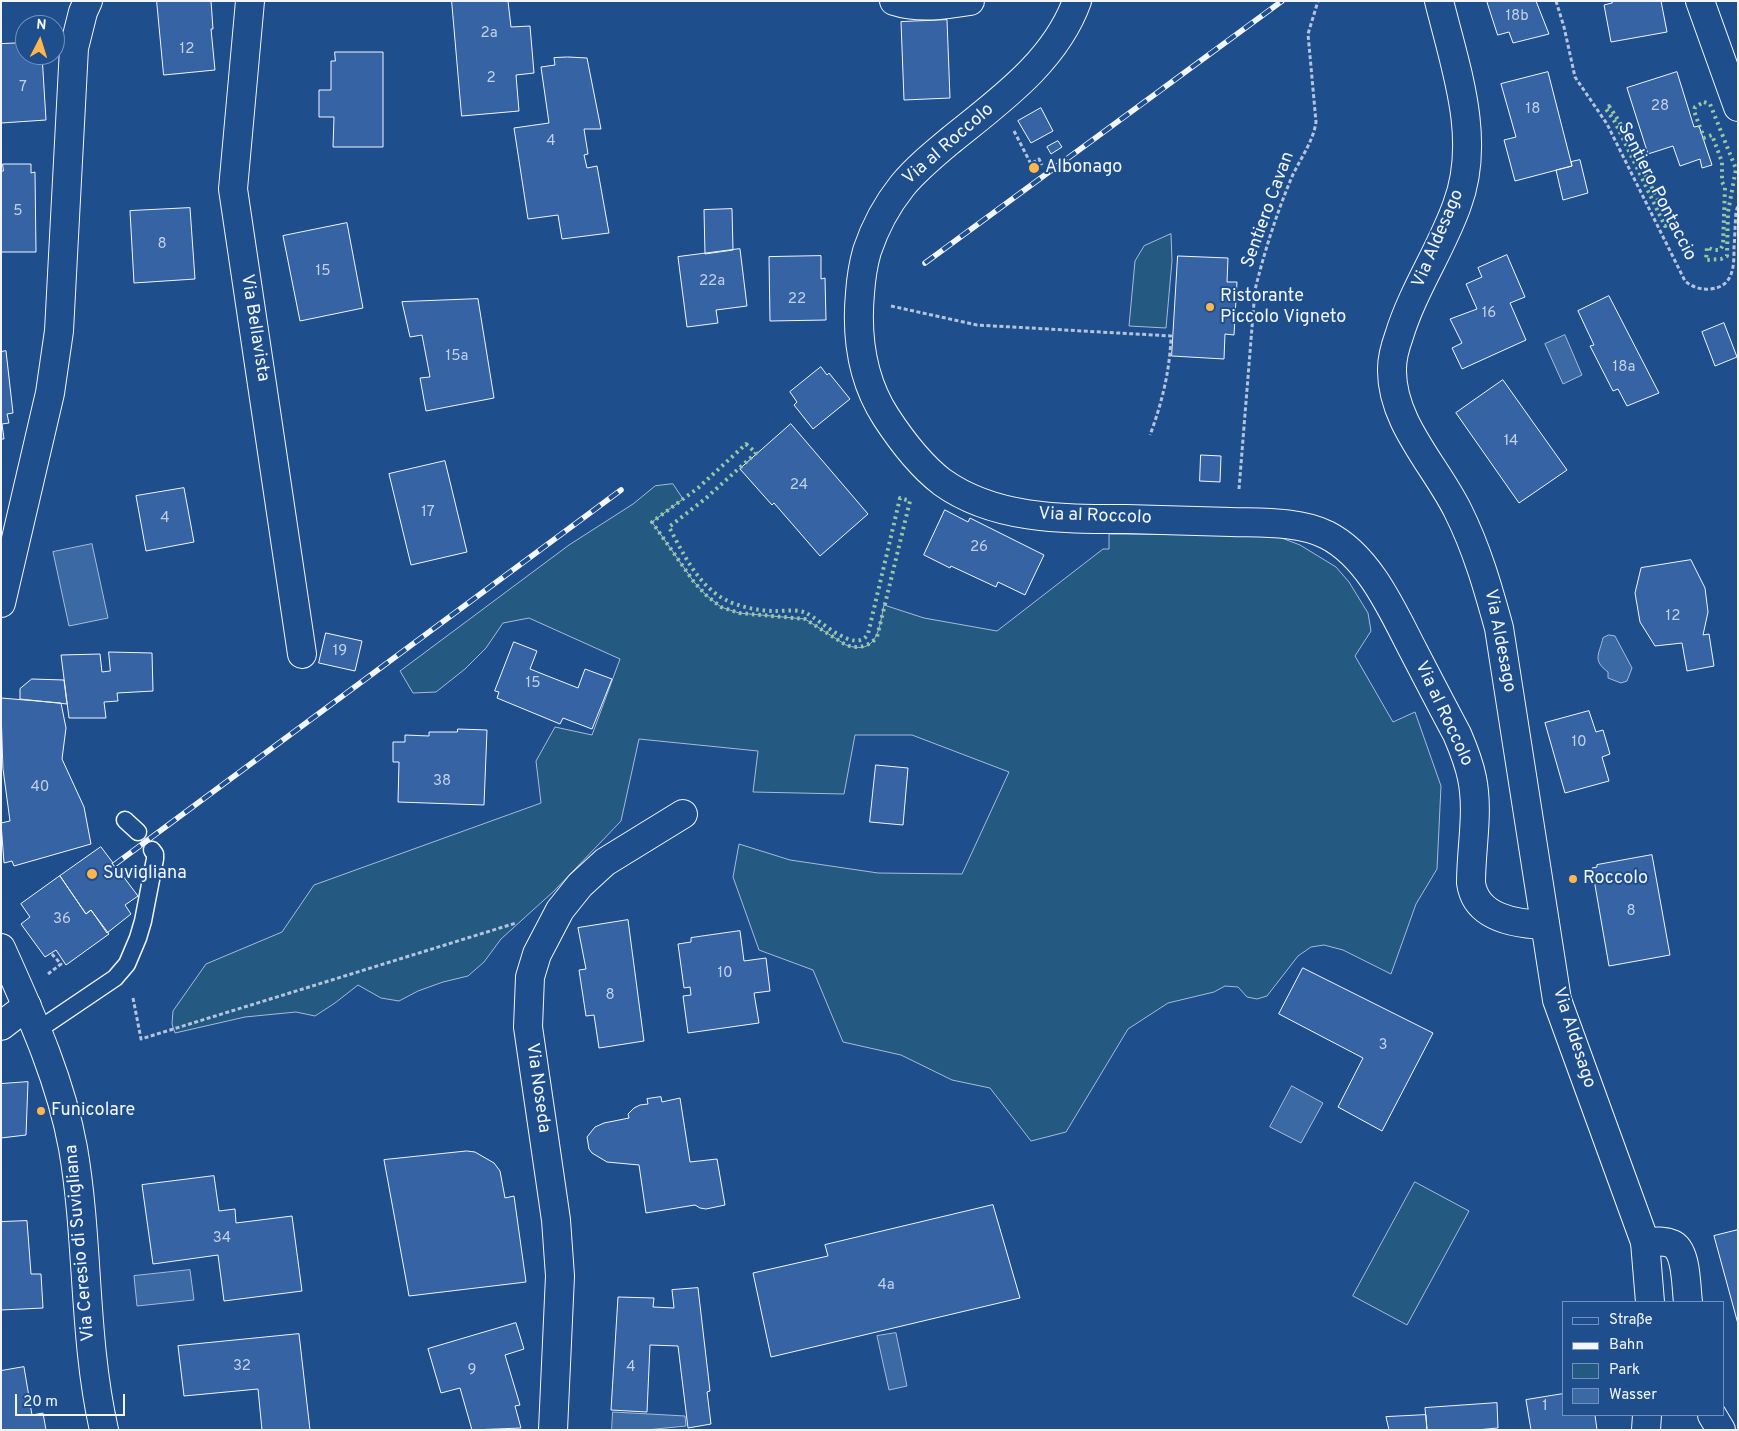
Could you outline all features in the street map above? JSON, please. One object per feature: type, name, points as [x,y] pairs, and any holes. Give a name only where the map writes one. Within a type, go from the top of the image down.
[{"type":"street","points":[[1,603],[50,393],[58,340],[74,48],[82,12],[88,1]]},
{"type":"street","name":"Via Bellavista","points":[[250,1],[232,189],[302,654]]},
{"type":"street","points":[[894,1],[922,6],[942,6],[970,1]]},
{"type":"street","name":"Via al Roccolo","points":[[1077,1],[1057,42],[1030,74],[930,157],[916,171],[886,208],[874,231],[868,247],[862,276],[858,323],[861,353],[868,382],[876,399],[898,435],[918,459],[942,481],[969,497],[996,506],[1024,514],[1057,518],[1236,522],[1291,526],[1306,528],[1326,535],[1348,548],[1364,567],[1388,603],[1457,734],[1465,753],[1472,778],[1475,805],[1471,883],[1472,893],[1476,901],[1483,908],[1506,920],[1529,925],[1545,925]]},
{"type":"street","name":"Via Aldesago","points":[[1439,1],[1458,78],[1468,132],[1463,182],[1458,203],[1410,306],[1401,330],[1394,353],[1392,378],[1397,400],[1406,422],[1416,443],[1457,508],[1477,554],[1488,588],[1499,628],[1557,1000],[1645,1242],[1650,1301]]},
{"type":"street","points":[[1700,1],[1738,108]]},
{"type":"street","name":"Via Noseda","points":[[553,1430],[560,1276],[556,1220],[528,1027],[530,978],[537,954],[560,910],[580,885],[604,862],[683,814]]},
{"type":"street","name":"Via Ceresio di Suvigliana","points":[[1,948],[50,1062],[65,1109],[74,1151],[79,1188],[93,1372],[104,1430]]},
{"type":"street","points":[[1,1026],[32,1018]]},
{"type":"street","points":[[1645,1242],[1664,1242],[1673,1244],[1678,1248],[1683,1256],[1688,1301]]},
{"type":"street","points":[[1646,1430],[1647,1416]]},
{"type":"street","points":[[1713,1416],[1721,1430]]},
{"type":"lane","points":[[125,820],[138,832]]},
{"type":"lane","points":[[32,1018],[115,978],[127,964],[143,922],[155,859],[155,854],[152,850]]},
{"type":"path","name":"Sentiero Cavan","points":[[1236,522],[1255,290],[1262,260],[1291,178],[1314,132],[1316,122],[1308,34],[1318,1]]},
{"type":"path","name":"Sentiero Pontaccio","points":[[1556,1],[1575,77],[1607,124],[1685,280],[1689,284],[1702,289],[1711,289],[1724,284],[1732,274],[1736,249],[1736,212],[1738,205]]},
{"type":"path","points":[[1024,151],[1031,164],[1040,159],[1042,164]]},
{"type":"path","points":[[860,299],[977,325],[1171,336],[1170,360],[1160,410],[1150,435]]},
{"type":"path","points":[[127,964],[141,1039],[560,910]]},
{"type":"path","points":[[51,953],[61,964]]},
{"type":"green space","points":[[1171,234],[1172,261],[1166,328],[1129,326],[1135,261],[1144,246]]},
{"type":"green space","points":[[673,484],[683,499],[652,522],[694,582],[706,595],[721,607],[739,613],[805,619],[846,645],[857,647],[865,647],[875,638],[884,605],[924,618],[997,631],[1103,549],[1109,549],[1109,534],[1257,535],[1279,537],[1300,545],[1336,567],[1349,582],[1368,613],[1371,631],[1355,656],[1393,722],[1415,712],[1441,786],[1437,869],[1416,904],[1391,974],[1343,950],[1324,945],[1311,947],[1298,956],[1267,996],[1257,999],[1247,997],[1238,987],[1225,986],[1214,992],[1168,1003],[1128,1029],[1066,1132],[1031,1141],[990,1088],[952,1080],[901,1055],[843,1042],[813,970],[759,950],[733,877],[739,844],[790,860],[878,873],[962,874],[1009,772],[912,735],[855,735],[844,794],[753,792],[758,751],[639,739],[621,821],[554,891],[501,939],[484,962],[468,976],[418,991],[399,1001],[381,998],[358,985],[315,1016],[296,1012],[245,1017],[175,1033],[172,1024],[173,1011],[206,964],[282,932],[314,885],[541,803],[536,761],[555,727],[592,735],[620,659],[529,618],[503,623],[486,648],[465,669],[436,692],[413,693],[400,671],[569,545],[633,504],[655,486]]},
{"type":"green space","points":[[1415,1182],[1469,1211],[1407,1325],[1353,1296]]},
{"type":"water","points":[[1565,335],[1582,375],[1563,384],[1545,344]]},
{"type":"water","points":[[92,544],[108,618],[69,626],[53,552]]},
{"type":"water","points":[[1609,635],[1615,636],[1632,668],[1627,681],[1621,683],[1608,678],[1608,672],[1598,660],[1603,638]]},
{"type":"water","points":[[1292,1086],[1323,1103],[1301,1143],[1270,1127]]},
{"type":"water","points":[[190,1270],[194,1300],[137,1306],[134,1276]]},
{"type":"water","points":[[896,1333],[907,1386],[889,1390],[877,1336]]},
{"type":"water","points":[[613,1412],[685,1416],[686,1426],[646,1430],[612,1430]]},
{"type":"building","points":[[157,1],[211,1],[213,29],[211,29],[215,70],[164,75]]},
{"type":"building","points":[[452,1],[508,1],[511,27],[530,26],[534,73],[516,75],[519,111],[462,116]]},
{"type":"building","points":[[1487,1],[1536,1],[1549,34],[1513,43],[1509,32],[1498,35]]},
{"type":"building","points":[[1612,1],[1661,1],[1667,32],[1611,42],[1604,5],[1612,3]]},
{"type":"building","points":[[947,20],[950,98],[904,100],[901,22]]},
{"type":"building","points":[[15,43],[15,65],[43,65],[46,120],[1,123],[1,44]]},
{"type":"building","points":[[335,52],[383,52],[383,147],[333,147],[334,117],[319,117],[319,90],[331,90],[331,61],[335,61]]},
{"type":"building","points":[[554,58],[587,58],[601,129],[584,129],[588,154],[584,155],[587,168],[597,166],[609,233],[562,239],[558,215],[528,219],[514,128],[549,123],[541,67],[555,65]]},
{"type":"building","points":[[1548,72],[1572,166],[1515,181],[1504,140],[1516,137],[1501,84]]},
{"type":"building","points":[[1677,72],[1694,127],[1699,126],[1712,165],[1702,168],[1700,159],[1680,166],[1673,146],[1648,154],[1627,88]]},
{"type":"building","points":[[1041,108],[1053,131],[1031,143],[1018,121]]},
{"type":"building","points":[[1058,141],[1062,147],[1051,154],[1047,147]]},
{"type":"building","points":[[1580,160],[1588,193],[1563,200],[1556,170],[1572,166],[1571,162]]},
{"type":"building","points":[[3,164],[31,164],[31,173],[35,172],[36,252],[1,252],[1,171],[3,171]]},
{"type":"building","points":[[190,208],[195,279],[134,283],[130,211]]},
{"type":"building","points":[[732,209],[733,250],[705,254],[704,210]]},
{"type":"building","points":[[347,223],[363,308],[300,321],[283,236]]},
{"type":"building","points":[[740,249],[747,306],[716,310],[718,323],[687,327],[678,257]]},
{"type":"building","points":[[1507,255],[1525,297],[1510,303],[1526,340],[1462,369],[1452,348],[1462,343],[1450,319],[1477,309],[1466,284],[1482,277],[1478,268]]},
{"type":"building","points":[[821,256],[821,279],[825,278],[826,320],[770,321],[769,257]]},
{"type":"building","points":[[1178,256],[1228,258],[1227,282],[1237,282],[1234,335],[1225,334],[1224,359],[1172,356]]},
{"type":"building","points":[[1609,296],[1659,393],[1627,406],[1618,389],[1613,391],[1590,346],[1594,345],[1578,311]]},
{"type":"building","points":[[478,299],[494,398],[426,411],[420,378],[430,377],[422,335],[410,337],[402,302]]},
{"type":"building","points":[[1724,323],[1737,357],[1715,366],[1702,332]]},
{"type":"building","points":[[6,351],[13,413],[7,414],[9,423],[2,424],[4,439],[1,439],[1,352]]},
{"type":"building","points":[[821,367],[827,375],[829,373],[850,399],[813,429],[794,405],[797,402],[790,392]]},
{"type":"building","points":[[1503,380],[1567,470],[1519,503],[1456,413]]},
{"type":"building","points":[[791,424],[868,514],[820,556],[774,503],[772,505],[740,469]]},
{"type":"building","points":[[1201,455],[1221,456],[1220,482],[1200,481]]},
{"type":"building","points":[[445,461],[467,552],[411,565],[389,474]]},
{"type":"building","points":[[184,488],[194,542],[146,551],[136,496]]},
{"type":"building","points":[[945,510],[968,522],[970,518],[1044,555],[1025,595],[998,582],[996,587],[924,555]]},
{"type":"building","points":[[1691,560],[1705,588],[1708,612],[1703,635],[1709,634],[1714,666],[1687,671],[1682,643],[1655,646],[1640,622],[1635,593],[1641,568]]},
{"type":"building","points":[[326,633],[362,641],[355,671],[319,663]]},
{"type":"building","points":[[514,642],[537,651],[530,669],[578,688],[585,669],[612,679],[592,729],[563,718],[560,724],[497,698],[499,692],[495,691]]},
{"type":"building","points":[[109,652],[152,653],[153,691],[117,693],[118,701],[104,702],[106,718],[69,718],[61,655],[100,654],[102,672],[110,671]]},
{"type":"building","points":[[32,679],[64,680],[67,704],[20,699],[20,689]]},
{"type":"building","points":[[1,698],[61,703],[66,728],[62,759],[84,807],[91,844],[14,866],[12,861],[4,863],[1,823],[10,821],[3,769]]},
{"type":"building","points":[[1589,711],[1596,732],[1603,730],[1610,754],[1602,757],[1609,781],[1565,793],[1545,723]]},
{"type":"building","points":[[458,729],[487,730],[484,805],[398,802],[399,762],[393,762],[393,742],[405,742],[405,735],[429,736],[429,732],[457,732]]},
{"type":"building","points":[[876,765],[908,768],[903,825],[870,822]]},
{"type":"building","points":[[101,847],[138,896],[125,905],[131,914],[107,933],[91,910],[86,914],[60,876]]},
{"type":"building","points":[[1652,855],[1670,955],[1609,966],[1592,868],[1597,867],[1597,865]]},
{"type":"building","points":[[60,876],[86,914],[91,910],[109,934],[66,965],[56,950],[45,957],[21,924],[30,917],[21,904]]},
{"type":"building","points":[[628,920],[644,1041],[599,1048],[594,1015],[586,1016],[579,970],[586,969],[578,928]]},
{"type":"building","points":[[740,931],[744,961],[766,958],[770,991],[754,993],[759,1023],[688,1033],[683,996],[691,995],[690,987],[684,988],[678,944],[691,942],[691,938]]},
{"type":"building","points":[[1303,968],[1433,1033],[1382,1131],[1338,1107],[1363,1058],[1279,1014]]},
{"type":"building","points":[[28,1082],[26,1135],[1,1138],[1,1084]]},
{"type":"building","points":[[661,1097],[662,1102],[680,1098],[690,1162],[717,1159],[725,1205],[706,1209],[695,1205],[646,1213],[639,1165],[607,1162],[589,1149],[587,1137],[595,1127],[604,1123],[629,1118],[628,1114],[634,1108],[648,1104],[647,1099]]},
{"type":"building","points":[[467,1151],[475,1152],[494,1163],[500,1171],[505,1198],[514,1196],[526,1282],[409,1296],[384,1160]]},
{"type":"building","points":[[214,1176],[219,1211],[235,1209],[236,1223],[292,1216],[302,1291],[224,1301],[218,1255],[153,1264],[142,1185]]},
{"type":"building","points":[[993,1205],[1020,1298],[771,1357],[753,1273],[828,1256],[825,1245]]},
{"type":"building","points":[[27,1221],[31,1274],[41,1274],[43,1308],[1,1310],[1,1222]]},
{"type":"building","points":[[1738,1230],[1738,1324],[1714,1236]]},
{"type":"building","points":[[698,1288],[710,1391],[707,1392],[711,1424],[688,1428],[678,1346],[650,1345],[647,1412],[611,1410],[618,1297],[654,1298],[653,1307],[674,1308],[672,1290]]},
{"type":"building","points":[[516,1323],[524,1349],[505,1355],[520,1405],[515,1406],[521,1428],[472,1430],[460,1388],[441,1393],[428,1349]]},
{"type":"building","points":[[299,1334],[310,1430],[262,1430],[258,1389],[184,1396],[178,1346]]},
{"type":"building","points":[[24,1367],[32,1415],[43,1413],[46,1430],[1,1430],[1,1371]]},
{"type":"building","points":[[1562,1394],[1562,1416],[1595,1416],[1597,1430],[1531,1430],[1526,1400]]},
{"type":"building","points":[[1497,1403],[1498,1428],[1427,1430],[1425,1408]]},
{"type":"building","points":[[1426,1415],[1427,1430],[1389,1430],[1386,1417]]},
{"type":"railway","points":[[925,263],[1282,1]]},
{"type":"railway","points":[[114,865],[621,490]]},
{"type":"hedge","points":[[1704,102],[1710,104],[1736,169],[1728,212],[1727,256],[1721,259],[1706,260],[1707,247],[1713,250],[1720,250],[1723,245],[1725,187],[1722,182],[1722,162],[1712,135],[1704,138],[1694,111],[1695,107],[1704,102]]},
{"type":"hedge","points":[[1609,106],[1619,121],[1670,224],[1665,226],[1615,122],[1606,109],[1609,106]]},
{"type":"hedge","points":[[746,444],[756,453],[705,499],[669,527],[685,557],[698,576],[714,593],[730,602],[763,610],[803,612],[838,634],[855,641],[862,639],[868,634],[900,498],[910,501],[877,637],[867,645],[859,647],[846,645],[805,619],[739,613],[721,607],[694,582],[652,522],[698,488],[746,444]]},
{"type":"place","name":"Albonago","points":[[1034,168]]},
{"type":"place","name":"Ristorante Piccolo Vigneto","points":[[1210,307]]},
{"type":"place","name":"Suvigliana","points":[[92,874]]},
{"type":"place","name":"Roccolo","points":[[1573,879]]},
{"type":"place","name":"Funicolare","points":[[41,1111]]}]
